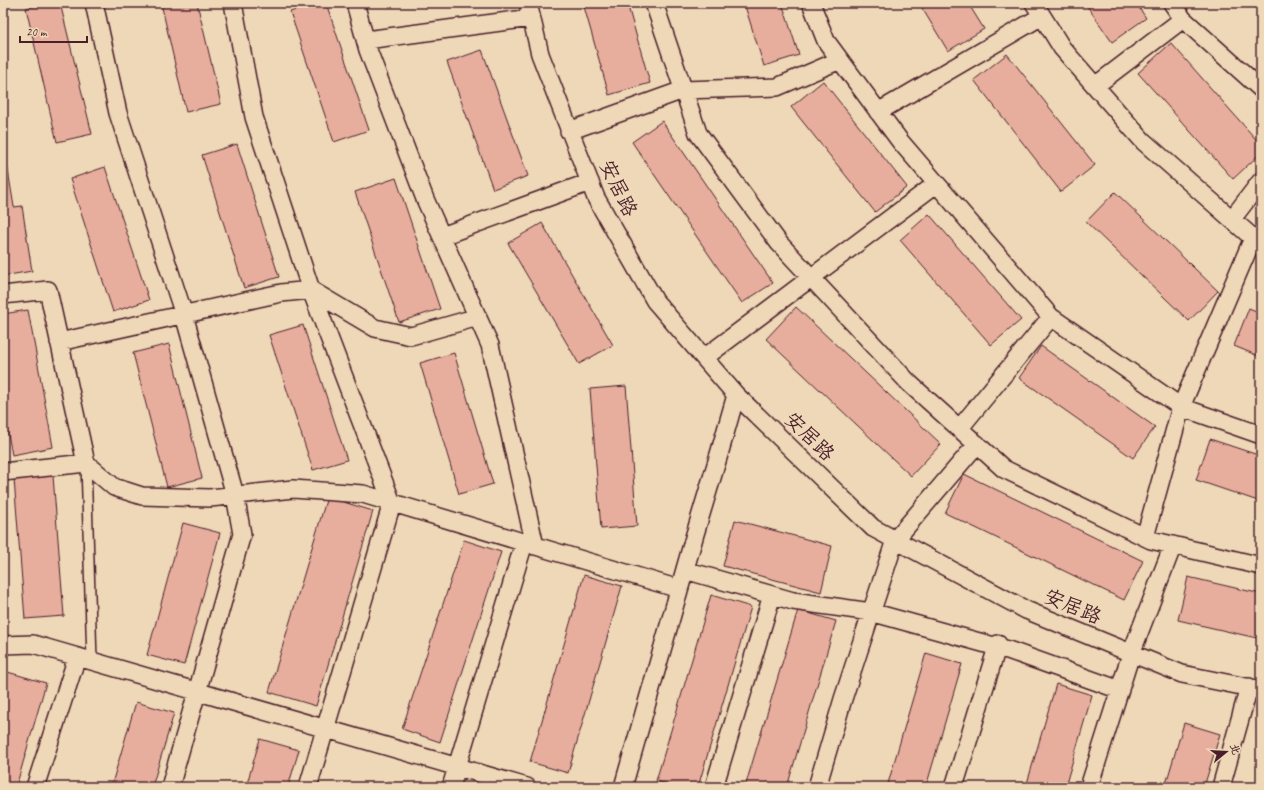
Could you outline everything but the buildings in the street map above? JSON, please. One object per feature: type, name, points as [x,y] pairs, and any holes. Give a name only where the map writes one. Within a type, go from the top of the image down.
[{"type":"street","points":[[94,3],[118,113],[184,315],[235,495],[242,534],[170,787]]},
{"type":"street","points":[[233,3],[254,117],[311,290],[392,503],[308,787]]},
{"type":"street","points":[[355,3],[368,50],[425,199],[490,345],[530,544],[456,767],[451,787]]},
{"type":"street","points":[[654,3],[698,133],[779,243],[909,384],[1004,469],[1151,540],[1261,566]]},
{"type":"street","points":[[811,3],[826,41],[900,141],[1051,317],[1181,407],[1261,435]]},
{"type":"street","points":[[1172,3],[1183,19],[1261,89]]},
{"type":"street","points":[[878,112],[1038,9],[1062,48],[1142,142],[1257,240],[1181,407],[1145,537]]},
{"type":"street","points":[[366,40],[530,10]]},
{"type":"street","name":"安居路","points":[[530,10],[540,54],[596,198],[655,301],[736,395],[872,528],[1026,610],[1182,674],[1255,689]]},
{"type":"street","points":[[1095,86],[1183,19]]},
{"type":"street","points":[[570,131],[683,90],[777,87],[840,60]]},
{"type":"street","points":[[1232,219],[1261,180]]},
{"type":"street","points":[[442,236],[590,182]]},
{"type":"street","points":[[704,358],[936,184]]},
{"type":"street","points":[[3,294],[48,290],[86,463],[114,487],[142,496],[210,498],[293,489],[362,494],[679,589]]},
{"type":"street","points":[[59,342],[281,293],[311,290],[375,328],[411,336],[478,317]]},
{"type":"street","points":[[959,429],[1051,317]]},
{"type":"street","points":[[623,787],[736,395]]},
{"type":"street","points":[[817,787],[843,699],[895,540],[976,444]]},
{"type":"street","points":[[3,472],[86,463]]},
{"type":"street","points":[[1089,787],[1131,654],[1173,545]]},
{"type":"street","points":[[685,570],[772,595],[793,600],[871,612],[997,645],[1120,690]]},
{"type":"street","points":[[714,787],[772,595]]},
{"type":"street","points":[[3,645],[33,644],[527,787]]},
{"type":"street","points":[[954,787],[997,645]]},
{"type":"street","points":[[35,787],[85,659]]},
{"type":"street","points":[[1221,787],[1255,689]]},
{"type":"lane","points":[[85,659],[86,463]]}]
